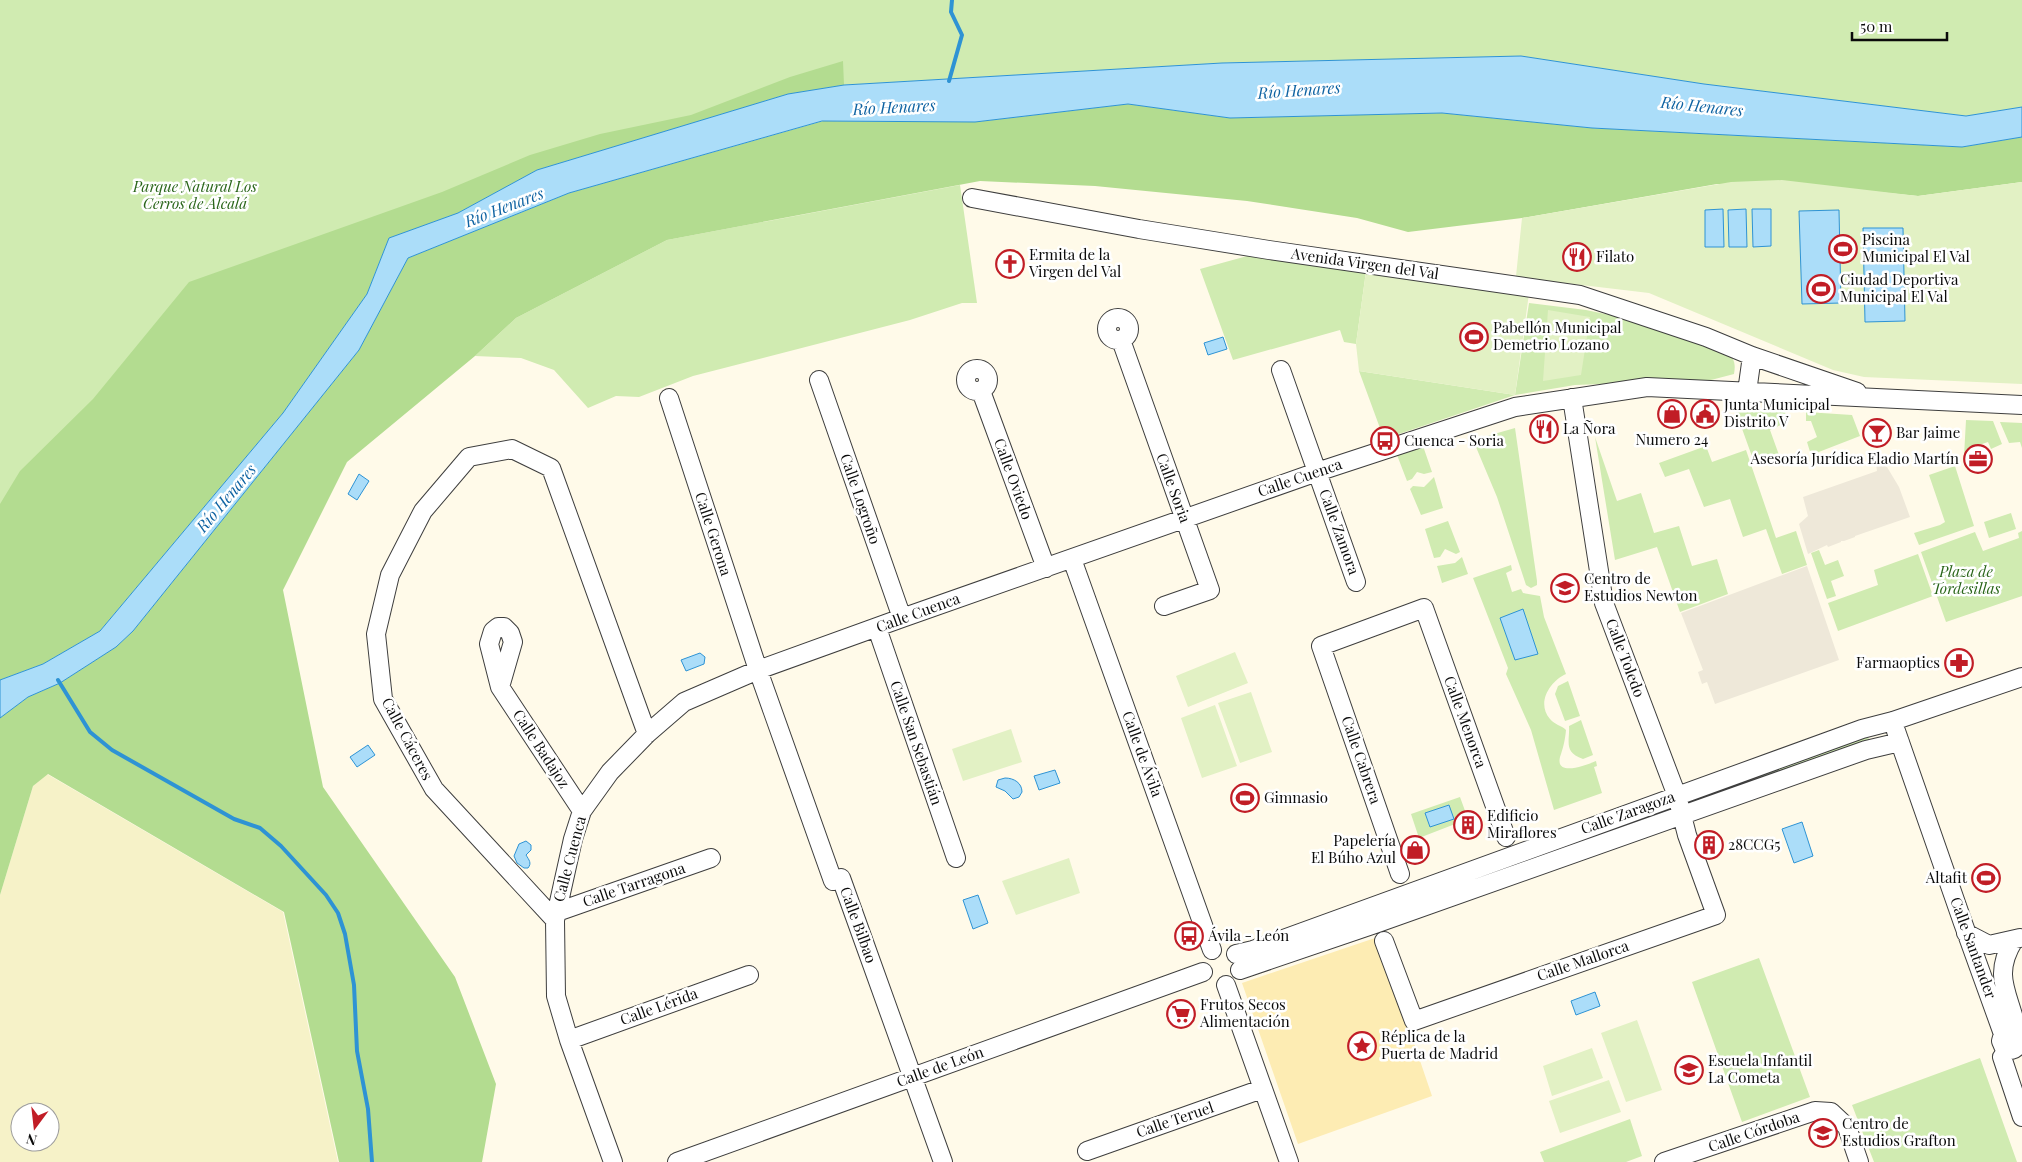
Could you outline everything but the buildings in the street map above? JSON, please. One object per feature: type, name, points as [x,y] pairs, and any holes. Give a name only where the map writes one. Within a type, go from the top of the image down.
[{"type":"street","name":"Avenida Virgen del Val","points":[[972,198],[1139,229],[1269,250],[1580,295],[1706,337],[1752,356],[1877,398]]},
{"type":"street","name":"Calle Soria","points":[[1121,340],[1210,590],[1164,606]]},
{"type":"street","points":[[1747,392],[1752,356]]},
{"type":"street","name":"Calle Zamora","points":[[1281,370],[1356,582]]},
{"type":"street","name":"Calle Logroño","points":[[819,380],[902,618]]},
{"type":"street","name":"Avenida Virgen del Val","points":[[1647,387],[2022,406]]},
{"type":"street","name":"Calle Cuenca","points":[[613,1162],[569,1040],[556,996],[556,916],[573,839],[582,811],[610,772],[647,734],[684,702],[758,670],[902,618],[1317,472],[1515,406],[1647,387]]},
{"type":"street","name":"Calle Oviedo","points":[[981,391],[1046,568]]},
{"type":"street","name":"Calle Gerona","points":[[669,398],[758,670]]},
{"type":"street","name":"Calle Toledo","points":[[1572,398],[1604,603],[1677,796]]},
{"type":"street","name":"Calle Cáceres","points":[[556,916],[434,789],[383,699],[376,634],[390,575],[423,511],[469,457],[512,449],[551,468],[647,734]]},
{"type":"street","name":"Calle de Ávila","points":[[1072,559],[1212,950]]},
{"type":"street","name":"Calle Menorca","points":[[1321,646],[1424,608],[1506,837]]},
{"type":"street","name":"Calle San Sebastián","points":[[877,628],[956,858]]},
{"type":"street","name":"Calle Cabrera","points":[[1321,646],[1400,874]]},
{"type":"street","name":"Calle Bilbao","points":[[758,670],[833,881],[841,878],[944,1162]]},
{"type":"street","name":"Calle Zaragoza","points":[[1238,962],[1253,950],[1862,729],[1893,721],[2022,677]]},
{"type":"street","name":"Calle Badajoz","points":[[500,687],[582,811]]},
{"type":"street","name":"Calle Santander","points":[[1893,721],[1966,933],[2014,1042]]},
{"type":"street","name":"Calle Zaragoza","points":[[1238,962],[1375,924],[1866,750],[1900,742]]},
{"type":"street","name":"Calle Mallorca","points":[[1384,941],[1414,1021],[1716,915],[1687,835],[1677,796]]},
{"type":"street","name":"Calle Tarragona","points":[[556,916],[711,858]]},
{"type":"street","points":[[1966,933],[1989,945],[2018,939]]},
{"type":"street","name":"Calle Santander","points":[[2018,939],[2008,950],[2001,976],[2014,1042],[2002,1057],[2022,1117]]},
{"type":"street","points":[[1225,948],[1238,962],[1235,980],[1226,985],[1210,982],[1203,972],[1204,959],[1212,950],[1225,948]]},
{"type":"street","name":"Calle de León","points":[[677,1162],[1203,972]]},
{"type":"street","name":"Calle Lérida","points":[[569,1040],[749,975]]},
{"type":"street","points":[[1226,985],[1289,1162]]},
{"type":"street","name":"Calle Teruel","points":[[1087,1151],[1262,1089]]},
{"type":"street","name":"Calle Córdoba","points":[[1664,1162],[1815,1111],[1831,1112],[1847,1127],[1859,1162]]},
{"type":"shaded area","points":[[1876,463],[1887,467],[1899,487],[1910,517],[1828,547],[1827,545],[1808,554],[1799,524],[1808,516],[1803,497],[1877,471]]},
{"type":"shaded area","points":[[1807,566],[1839,660],[1715,704],[1707,682],[1702,684],[1698,672],[1703,670],[1681,613]]},
{"type":"shaded area","points":[[47,774],[283,912],[338,1162],[0,1162],[0,895],[33,786]]},
{"type":"green space","name":"Parque Natural Los Cerros de Alcalá","points":[[0,0],[2022,0],[2022,107],[1966,116],[1704,84],[1521,56],[1222,63],[844,85],[788,94],[537,170],[458,213],[389,238],[0,680]]},
{"type":"green space","points":[[843,61],[844,85],[788,94],[537,170],[458,213],[389,238],[367,294],[283,413],[100,631],[43,664],[0,680],[0,504],[20,471],[93,399],[189,282],[442,192],[530,155],[600,134],[691,115],[790,77]]},
{"type":"green space","points":[[1128,104],[1230,118],[1442,113],[1592,128],[1962,147],[2022,137],[2022,182],[1918,196],[1808,185],[1717,184],[1522,218],[1408,232],[1357,218],[1247,201],[1095,186],[980,181],[667,240],[516,318],[475,356],[347,462],[283,590],[323,787],[455,977],[496,1084],[482,1162],[339,1162],[284,912],[48,774],[33,786],[0,895],[0,718],[28,697],[60,683],[116,647],[133,631],[359,350],[408,258],[569,193],[823,121],[975,122]]},
{"type":"green space","name":"Ciudad Deportiva Municipal El Val","points":[[1782,180],[1918,196],[2022,182],[2022,384],[1864,377],[1833,370],[1649,293],[1531,279],[1515,395],[1359,371],[1356,344],[1367,264],[1515,286],[1522,218],[1731,182]]},
{"type":"green space","points":[[960,185],[977,303],[962,303],[910,320],[693,376],[639,397],[616,396],[588,408],[554,370],[521,358],[475,356],[516,318],[667,240]]},
{"type":"green space","points":[[1269,250],[1367,264],[1356,344],[1344,342],[1340,330],[1233,360],[1200,269]]},
{"type":"green space","points":[[1529,303],[1586,310],[1648,323],[1726,351],[1733,358],[1735,367],[1734,374],[1711,380],[1575,385],[1515,395]]},
{"type":"green space","points":[[1548,310],[1590,317],[1581,375],[1543,381]]},
{"type":"green space","points":[[1359,371],[1515,395],[1384,439]]},
{"type":"green space","points":[[1737,409],[1785,411],[1787,422],[1770,430],[1779,455],[1777,460],[1757,464],[1754,462],[1736,412]]},
{"type":"green space","points":[[1806,412],[1852,415],[1860,436],[1811,455],[1807,442],[1817,437],[1811,421],[1806,421]]},
{"type":"green space","points":[[1966,420],[1993,421],[2002,444],[1991,449],[1988,442],[1973,447],[1974,452],[1964,456]]},
{"type":"green space","points":[[2000,422],[2022,423],[2022,448],[2020,442],[2009,443]]},
{"type":"green space","points":[[1515,428],[1537,581],[1537,585],[1531,588],[1526,585],[1497,497],[1473,440]]},
{"type":"green space","points":[[1595,437],[1617,501],[1641,493],[1654,533],[1679,526],[1692,566],[1717,559],[1728,594],[1680,612],[1657,547],[1615,560]]},
{"type":"green space","points":[[1423,446],[1432,472],[1424,474],[1417,472],[1412,479],[1407,481],[1397,455]]},
{"type":"green space","points":[[1706,446],[1712,462],[1746,450],[1776,538],[1796,531],[1807,565],[1782,574],[1766,529],[1743,537],[1730,499],[1704,507],[1689,469],[1665,477],[1659,463]]},
{"type":"green space","points":[[1955,466],[1974,526],[1919,545],[1914,533],[1945,522],[1929,475]]},
{"type":"green space","points":[[1434,477],[1443,508],[1421,515],[1410,489],[1413,486],[1424,487]]},
{"type":"green space","points":[[2011,513],[2016,529],[1989,538],[1984,522]]},
{"type":"green space","points":[[1448,521],[1460,552],[1456,554],[1445,549],[1440,557],[1434,558],[1425,529]]},
{"type":"green space","name":"Plaza de Tordesillas","points":[[2022,531],[2022,596],[1946,622],[1921,552],[1975,532],[1983,551],[2019,538],[2018,533]]},
{"type":"green space","points":[[1819,550],[1825,565],[1838,560],[1844,576],[1831,581],[1836,596],[1827,599],[1811,553]]},
{"type":"green space","points":[[1918,554],[1933,596],[1838,631],[1828,603],[1878,585],[1874,570]]},
{"type":"green space","points":[[1462,557],[1468,574],[1442,583],[1437,566],[1455,563]]},
{"type":"green space","points":[[1511,565],[1512,570],[1506,573],[1512,592],[1521,589],[1523,593],[1540,596],[1544,617],[1566,674],[1550,687],[1544,706],[1550,719],[1566,730],[1560,763],[1563,767],[1574,768],[1596,761],[1597,766],[1594,767],[1602,793],[1554,810],[1531,730],[1506,674],[1508,668],[1473,578]]},
{"type":"green space","points":[[1235,652],[1248,683],[1188,707],[1176,676]]},
{"type":"green space","points":[[1568,681],[1580,716],[1565,721],[1555,694],[1558,686]]},
{"type":"green space","points":[[1251,692],[1272,752],[1240,763],[1218,703]]},
{"type":"green space","points":[[1215,705],[1237,766],[1202,778],[1181,718]]},
{"type":"green space","points":[[1581,720],[1593,755],[1583,759],[1573,753],[1569,746],[1569,726]]},
{"type":"green space","points":[[1011,729],[1022,762],[963,781],[952,749]]},
{"type":"green space","points":[[1867,734],[1870,742],[1700,803],[1698,795]]},
{"type":"green space","points":[[1460,797],[1468,819],[1419,838],[1411,814]]},
{"type":"green space","points":[[1069,858],[1080,893],[1016,915],[1002,881]]},
{"type":"green space","points":[[1759,958],[1810,1097],[1742,1122],[1692,982]]},
{"type":"green space","points":[[1637,1020],[1662,1090],[1626,1102],[1601,1033]]},
{"type":"green space","points":[[1592,1048],[1603,1078],[1552,1096],[1543,1066]]},
{"type":"green space","points":[[1980,1058],[2017,1162],[1874,1162],[1852,1105]]},
{"type":"green space","points":[[1609,1080],[1621,1112],[1560,1133],[1549,1101]]},
{"type":"green space","points":[[1630,1119],[1642,1156],[1626,1162],[1544,1162],[1540,1152]]},
{"type":"sand","points":[[1378,937],[1432,1096],[1298,1144],[1242,983]]},
{"type":"water","name":"Río Henares","points":[[1521,56],[1704,84],[1966,116],[2022,107],[2022,137],[1962,147],[1592,128],[1442,113],[1230,118],[1128,104],[975,122],[822,121],[569,193],[408,258],[359,350],[133,631],[116,647],[60,683],[28,697],[0,718],[0,680],[43,664],[100,631],[283,413],[367,294],[389,238],[458,213],[537,170],[788,94],[844,85],[1222,63]]},
{"type":"water","points":[[1723,209],[1724,247],[1705,247],[1705,210]]},
{"type":"water","points":[[1746,209],[1747,247],[1729,247],[1728,210]]},
{"type":"water","points":[[1752,209],[1771,209],[1771,246],[1753,247]]},
{"type":"water","points":[[1839,210],[1841,303],[1802,304],[1799,211]]},
{"type":"water","points":[[1863,228],[1903,228],[1905,321],[1865,322]]},
{"type":"water","points":[[1223,337],[1227,349],[1208,355],[1204,343]]},
{"type":"water","points":[[359,474],[369,481],[357,500],[348,494]]},
{"type":"water","points":[[1523,609],[1538,654],[1515,660],[1500,618]]},
{"type":"water","points":[[700,653],[705,657],[704,664],[686,671],[681,660]]},
{"type":"water","points":[[368,745],[375,755],[357,767],[350,757]]},
{"type":"water","points":[[1055,770],[1060,783],[1039,790],[1034,776]]},
{"type":"water","points":[[1005,778],[1014,780],[1019,784],[1022,792],[1019,797],[1013,799],[1005,791],[996,787],[998,780]]},
{"type":"water","points":[[1449,805],[1454,819],[1430,827],[1425,813]]},
{"type":"water","points":[[1802,822],[1813,856],[1794,863],[1782,829]]},
{"type":"water","points":[[526,841],[531,845],[531,850],[526,855],[530,865],[528,868],[524,868],[517,863],[514,856],[519,844]]},
{"type":"water","points":[[978,895],[988,923],[973,929],[963,900]]},
{"type":"water","points":[[1595,992],[1600,1006],[1576,1015],[1571,1001]]},
{"type":"waterway","points":[[949,81],[962,35],[951,12],[952,0]]},
{"type":"waterway","points":[[58,680],[90,732],[112,750],[234,819],[260,828],[281,846],[326,895],[338,913],[345,934],[354,985],[357,1051],[368,1109],[372,1162]]},
{"type":"place","name":"Piscina Municipal El Val","points":[[1843,249]]},
{"type":"place","name":"Filato","points":[[1577,257]]},
{"type":"place","name":"Ermita de la Virgen del Val","points":[[1010,264]]},
{"type":"place","name":"Ciudad Deportiva Municipal El Val","points":[[1821,289]]},
{"type":"place","name":"Pabellón Municipal Demetrio Lozano","points":[[1474,337]]},
{"type":"place","name":"Numero 24","points":[[1672,414]]},
{"type":"place","name":"Junta Municipal Distrito V","points":[[1705,414]]},
{"type":"place","name":"La Ñora","points":[[1544,429]]},
{"type":"place","name":"Bar Jaime","points":[[1877,433]]},
{"type":"place","name":"Cuenca - Soria","points":[[1385,441]]},
{"type":"place","name":"Asesoría Jurídica Eladio Martín","points":[[1978,459]]},
{"type":"place","name":"Centro de Estudios Newton","points":[[1565,588]]},
{"type":"place","name":"Farmaoptics","points":[[1959,663]]},
{"type":"place","name":"Gimnasio","points":[[1245,798]]},
{"type":"place","name":"Edificio Miraflores","points":[[1468,825]]},
{"type":"place","name":"28CCG5","points":[[1709,845]]},
{"type":"place","name":"Papelería El Búho Azul","points":[[1415,850]]},
{"type":"place","name":"Altafit","points":[[1986,878]]},
{"type":"place","name":"Ávila - León","points":[[1189,936]]},
{"type":"place","name":"Frutos Secos Alimentación","points":[[1181,1014]]},
{"type":"place","name":"Réplica de la Puerta de Madrid","points":[[1362,1046]]},
{"type":"place","name":"Escuela Infantil La Cometa","points":[[1689,1070]]},
{"type":"place","name":"Centro de Estudios Grafton","points":[[1823,1133]]}]
